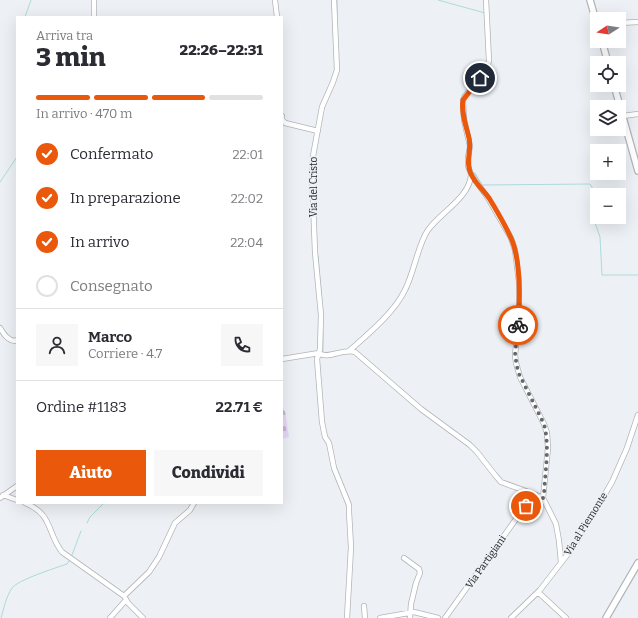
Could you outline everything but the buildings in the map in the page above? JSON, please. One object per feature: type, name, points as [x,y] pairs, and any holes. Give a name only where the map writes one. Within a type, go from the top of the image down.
[{"type":"main road","points":[[590,0],[594,12]]},
{"type":"main road","points":[[626,127],[638,171]]},
{"type":"main road","points":[[606,618],[638,563]]},
{"type":"street","points":[[94,0],[94,16]]},
{"type":"street","points":[[275,0],[277,16]]},
{"type":"street","name":"Via del Cristo","points":[[334,0],[336,70],[333,82],[322,107],[313,156],[312,175],[315,252],[321,315],[319,353],[317,359],[322,422],[325,436],[329,443],[334,468],[349,505],[351,547],[347,618]]},
{"type":"street","points":[[350,350],[390,312],[400,299],[406,289],[425,234],[435,221],[462,195],[470,180],[468,158],[470,146],[462,106],[465,95],[484,74],[489,61],[486,0]]},
{"type":"street","points":[[626,23],[638,22]]},
{"type":"street","points":[[626,116],[638,114]]},
{"type":"street","points":[[283,120],[285,123],[318,131]]},
{"type":"street","points":[[470,174],[488,198],[511,238],[515,250],[519,282],[519,318],[515,355],[516,363],[520,377],[544,424],[547,433],[548,448],[543,498],[556,524],[561,562]]},
{"type":"street","points":[[0,328],[5,336],[10,340],[16,340]]},
{"type":"street","points":[[283,359],[319,353],[324,356],[350,350],[356,352],[421,409],[470,445],[501,482],[543,498]]},
{"type":"street","points":[[336,353],[349,354],[364,359]]},
{"type":"street","name":"Via al Piemonte","points":[[511,618],[538,592],[585,527],[612,482],[627,448],[638,415]]},
{"type":"street","points":[[2,496],[16,487]]},
{"type":"street","name":"Via Partigiani","points":[[445,618],[534,494]]},
{"type":"street","points":[[2,496],[16,500]]},
{"type":"street","points":[[27,504],[37,510],[46,519],[52,530],[57,545],[62,552],[125,598],[143,618]]},
{"type":"street","points":[[110,618],[125,598],[149,572],[159,557],[175,523],[190,510],[193,504]]},
{"type":"street","points":[[404,558],[419,569],[420,573],[411,604],[410,618]]},
{"type":"street","points":[[538,592],[566,618]]},
{"type":"street","points":[[364,606],[365,618]]},
{"type":"street","points":[[380,618],[411,612],[417,612],[438,618]]},
{"type":"green space","points":[[283,406],[285,411],[289,437],[283,439]]},
{"type":"waterway","points":[[25,16],[31,0]]},
{"type":"waterway","points":[[337,0],[337,15]]},
{"type":"waterway","points":[[438,0],[485,13]]},
{"type":"waterway","points":[[462,98],[462,95],[481,73]]},
{"type":"waterway","points":[[315,157],[316,151]]},
{"type":"waterway","points":[[0,182],[16,158]]},
{"type":"waterway","points":[[472,172],[475,173],[482,185],[590,184],[592,187],[592,214],[600,237],[602,275],[638,275]]},
{"type":"waterway","points":[[315,184],[315,197]]},
{"type":"waterway","points":[[318,256],[321,291]]},
{"type":"waterway","points":[[323,332],[323,352]]},
{"type":"waterway","points":[[87,523],[90,517],[103,504]]},
{"type":"waterway","points":[[72,555],[81,531]]},
{"type":"waterway","points":[[1,618],[5,603],[12,588],[21,581],[67,564],[69,561]]},
{"type":"way so far","points":[[518,325],[515,355],[518,372],[544,424],[547,433],[548,448],[543,498],[534,494],[526,506]]},
{"type":"route","points":[[480,78],[465,95],[462,106],[470,146],[468,166],[470,174],[488,198],[511,238],[515,250],[519,282],[518,325]]}]
